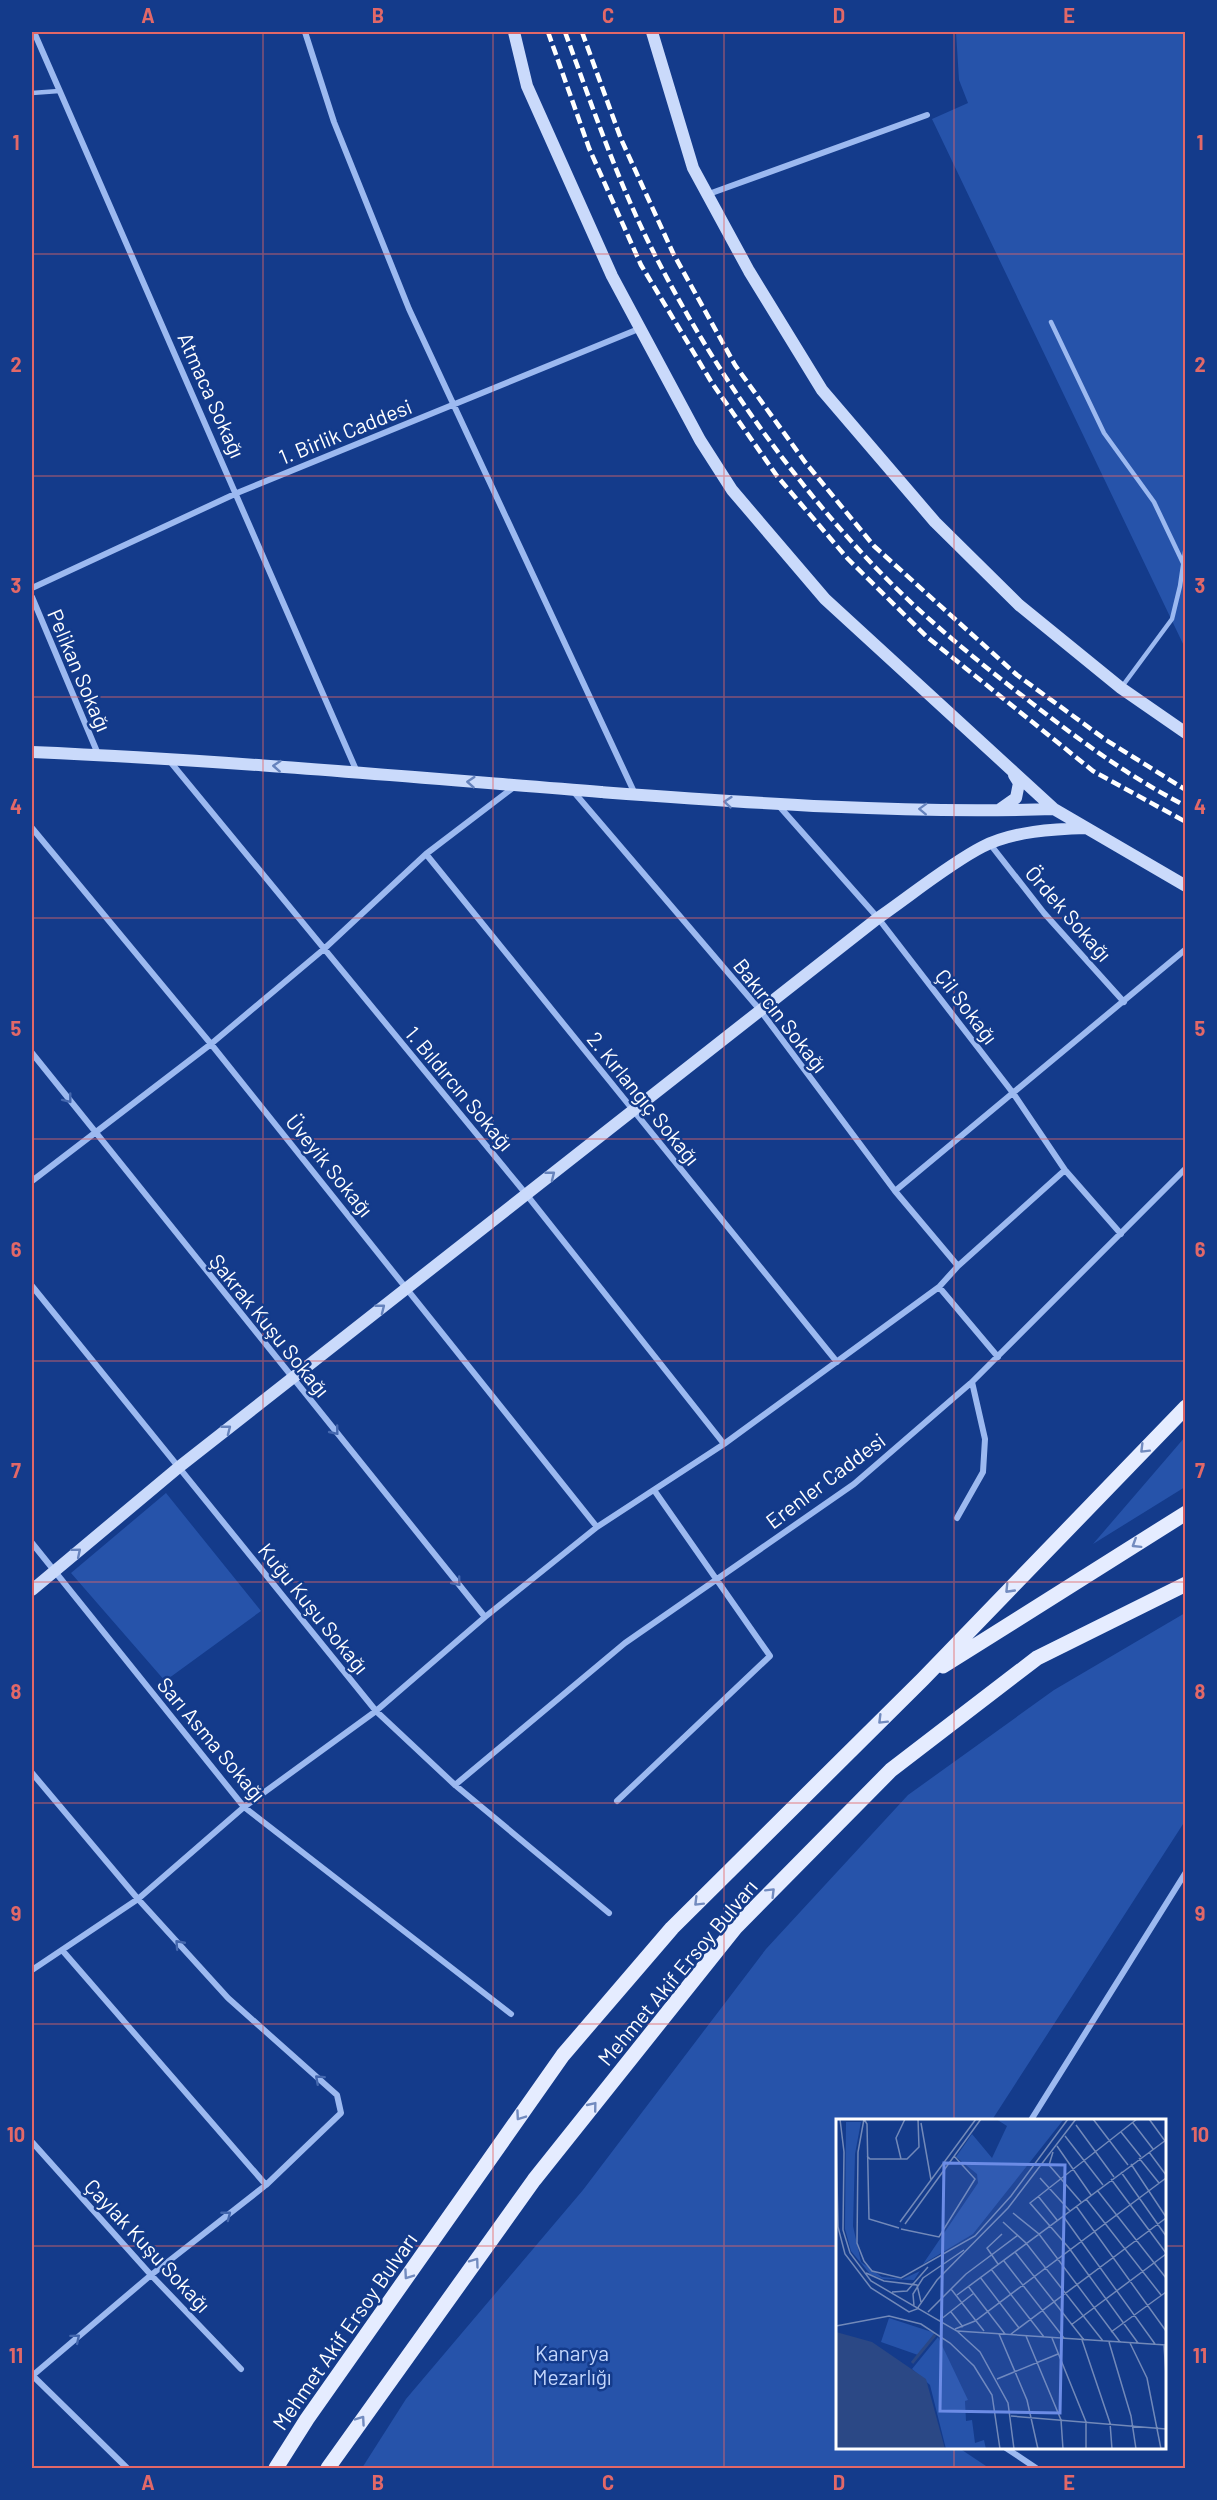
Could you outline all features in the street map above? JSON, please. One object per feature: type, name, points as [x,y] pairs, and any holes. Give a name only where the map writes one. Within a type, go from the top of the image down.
[{"type":"main road","points":[[923,1679],[1185,1407]]},
{"type":"main road","points":[[923,1679],[1185,1513]]},
{"type":"main road","name":"Mehmet Akif Ersoy Bulvarı","points":[[328,2469],[534,2180],[744,1920],[891,1770],[1037,1658],[1185,1584]]},
{"type":"main road","name":"Mehmet Akif Ersoy Bulvarı","points":[[276,2469],[314,2409],[563,2055],[672,1928],[923,1679]]},
{"type":"street","name":"Atmaca Sokağı","points":[[34,32],[237,493],[357,773]]},
{"type":"street","points":[[305,32],[333,122],[391,265],[635,794]]},
{"type":"street","points":[[514,32],[527,86],[612,276],[700,440],[732,490],[825,599],[1054,809],[1185,886]]},
{"type":"street","points":[[652,32],[690,159],[706,195],[748,271],[822,390],[882,463],[935,522],[1019,605],[1121,688],[1185,733]]},
{"type":"street","points":[[706,195],[927,115]]},
{"type":"street","name":"1. Birlik Caddesi","points":[[32,588],[237,493],[641,327]]},
{"type":"street","name":"Pelikan Sokağı","points":[[32,597],[98,755]]},
{"type":"street","points":[[32,752],[167,758],[779,806],[997,811],[1054,809]]},
{"type":"street","name":"1. Bıldırcın Sokağı","points":[[167,758],[526,1194],[724,1444]]},
{"type":"street","points":[[997,811],[1005,808],[1016,798],[1019,783],[1012,771]]},
{"type":"street","points":[[32,1181],[211,1044],[324,949],[426,854],[517,785]]},
{"type":"street","name":"Bakırcın Sokağı","points":[[571,789],[760,1010],[895,1191],[958,1266]]},
{"type":"street","name":"Çil Sokağı","points":[[779,806],[878,918],[1013,1093],[1065,1170],[1120,1233]]},
{"type":"street","name":"Üveyik Sokağı","points":[[32,828],[211,1044],[597,1527]]},
{"type":"street","points":[[32,1590],[179,1467],[878,918],[990,844],[1045,831],[1087,828]]},
{"type":"street","name":"Ördek Sokağı","points":[[990,844],[1044,913],[1124,1002]]},
{"type":"street","name":"2. Kırlangıç Sokağı","points":[[426,854],[837,1362]]},
{"type":"street","points":[[895,1191],[1185,949]]},
{"type":"street","name":"Şakrak Kuşu Sokağı","points":[[32,1053],[485,1617]]},
{"type":"street","name":"Erenler Caddesi","points":[[455,1785],[625,1643],[854,1484],[972,1382],[1185,1168]]},
{"type":"street","points":[[32,1970],[138,1899],[244,1807],[376,1711],[485,1617],[597,1527],[724,1444],[939,1287],[958,1266],[1065,1170]]},
{"type":"street","name":"Kuğu Kuşu Sokağı","points":[[32,1286],[376,1711],[455,1785],[609,1913]]},
{"type":"street","points":[[939,1287],[998,1357]]},
{"type":"street","points":[[957,1518],[983,1472],[985,1439],[972,1382]]},
{"type":"street","points":[[617,1801],[770,1656],[654,1490]]},
{"type":"street","name":"Sarı Asma Sokağı","points":[[32,1543],[244,1807],[511,2014]]},
{"type":"street","points":[[32,1773],[138,1899],[228,1998],[337,2095],[341,2112],[266,2185],[151,2275],[32,2376],[127,2469]]},
{"type":"street","points":[[1032,2119],[1185,1872]]},
{"type":"street","points":[[62,1950],[266,2185]]},
{"type":"street","name":"Çaylak Kuşu Sokağı","points":[[32,2142],[151,2275],[241,2369]]},
{"type":"street","points":[[1007,2449],[1036,2469]]},
{"type":"lane","points":[[32,93],[59,91]]},
{"type":"lane","points":[[1051,322],[1104,433],[1154,502],[1183,563]]},
{"type":"lane","points":[[1121,688],[1172,619],[1185,545]]},
{"type":"green space","points":[[956,32],[1185,32],[1185,648],[932,119],[968,103],[959,80]]},
{"type":"green space","points":[[1185,1437],[1185,1487],[1093,1544]]},
{"type":"green space","points":[[166,1493],[261,1611],[165,1681],[71,1573]]},
{"type":"green space","name":"Kanarya Mezarlığı","points":[[1185,1613],[1185,1821],[993,2119],[836,2119],[836,2449],[960,2449],[989,2468],[362,2468],[406,2399],[583,2190],[766,1949],[908,1795],[1054,1690]]},
{"type":"railway","points":[[548,32],[589,148],[641,265],[712,383],[777,476],[848,559],[927,637],[1093,771],[1186,822]]},
{"type":"railway","points":[[565,32],[619,175],[643,231],[678,298],[700,337],[749,412],[831,519],[922,613],[1010,687],[1088,746],[1146,784],[1186,806]]},
{"type":"railway","points":[[582,32],[621,139],[673,253],[735,365],[805,462],[874,546],[1017,675],[1106,740],[1186,790]]}]
